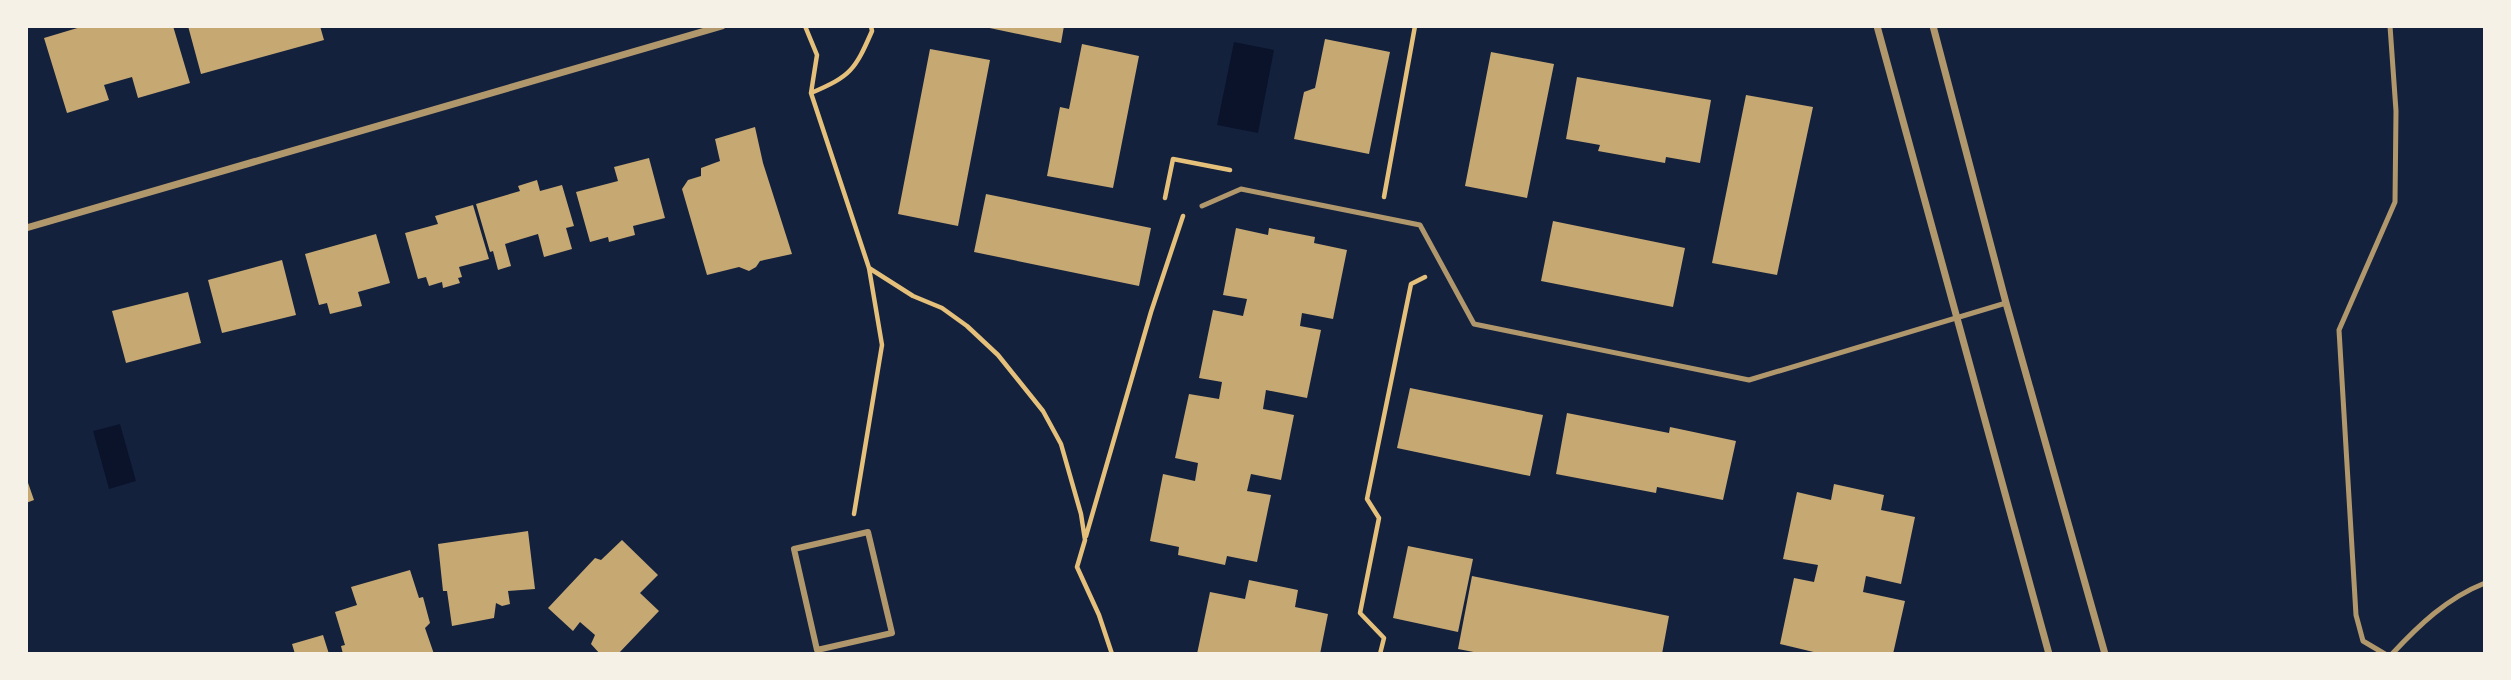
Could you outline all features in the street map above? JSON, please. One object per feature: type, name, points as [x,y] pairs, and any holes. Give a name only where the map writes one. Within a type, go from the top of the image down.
[{"type":"street","points":[[26,228],[722,26]]},
{"type":"street","points":[[1877,26],[1959,317],[2049,654]]},
{"type":"street","points":[[1933,26],[2006,303],[2105,654]]},
{"type":"street","points":[[868,532],[892,633],[817,650],[794,549],[851,536],[868,532]]},
{"type":"lane","points":[[2385,654],[2363,641],[2356,615],[2339,330],[2395,202],[2396,111],[2390,26]]},
{"type":"lane","points":[[1202,206],[1241,190],[1420,225],[1474,324],[1749,380],[2006,303]]},
{"type":"lane","points":[[2392,654],[2420,623],[2465,591],[2485,583]]},
{"type":"path","points":[[805,26],[817,55],[811,93],[869,268],[882,345],[851,536]]},
{"type":"path","points":[[811,93],[841,80],[860,59],[872,31],[871,26]]},
{"type":"path","points":[[1383,200],[1415,26]]},
{"type":"path","points":[[1165,198],[1173,159],[1239,172]]},
{"type":"path","points":[[1112,654],[1099,615],[1077,567],[1151,312],[1188,203],[1202,206]]},
{"type":"path","points":[[1380,654],[1384,638],[1360,613],[1379,518],[1367,499],[1411,284],[1443,267]]},
{"type":"path","points":[[869,268],[913,296],[942,308],[967,326],[998,355],[1043,411],[1061,444],[1081,514],[1085,540]]},
{"type":"water","points":[[1234,42],[1274,50],[1258,133],[1217,125]]},
{"type":"water","points":[[120,424],[136,481],[109,489],[93,431]]},
{"type":"building","points":[[84,26],[173,26],[190,83],[138,98],[132,77],[104,85],[109,100],[67,113],[44,38]]},
{"type":"building","points":[[188,26],[320,26],[324,40],[201,74]]},
{"type":"building","points":[[980,26],[1064,26],[1061,43]]},
{"type":"building","points":[[1325,39],[1390,52],[1369,154],[1294,139],[1304,92],[1315,88]]},
{"type":"building","points":[[1082,44],[1139,56],[1113,188],[1047,176],[1060,107],[1069,109]]},
{"type":"building","points":[[930,49],[990,60],[958,226],[898,214]]},
{"type":"building","points":[[1491,52],[1554,64],[1527,198],[1465,186]]},
{"type":"building","points":[[1577,77],[1711,100],[1700,163],[1666,157],[1665,163],[1598,151],[1600,145],[1566,139]]},
{"type":"building","points":[[1746,95],[1813,107],[1777,275],[1712,263]]},
{"type":"building","points":[[755,127],[763,163],[792,254],[760,261],[749,271],[739,267],[707,275],[682,189],[688,180],[701,176],[701,168],[720,161],[715,139]]},
{"type":"building","points":[[649,158],[665,218],[633,226],[635,235],[609,242],[608,237],[590,242],[576,192],[618,181],[614,167]]},
{"type":"building","points":[[537,180],[540,191],[562,185],[574,226],[566,228],[572,249],[544,257],[538,234],[505,244],[511,266],[498,270],[476,204],[520,191],[518,186]]},
{"type":"building","points":[[986,194],[1151,228],[1139,286],[974,252]]},
{"type":"building","points":[[473,205],[489,259],[459,267],[462,277],[458,278],[460,283],[443,288],[442,282],[429,286],[426,277],[418,279],[405,233],[438,224],[435,216]]},
{"type":"building","points":[[1553,221],[1685,248],[1673,307],[1541,281]]},
{"type":"building","points":[[1236,228],[1268,235],[1269,228],[1315,237],[1314,243],[1347,250],[1333,319],[1302,313],[1300,326],[1321,330],[1307,398],[1266,390],[1263,409],[1294,415],[1281,480],[1251,474],[1247,491],[1271,495],[1257,562],[1227,556],[1225,565],[1178,555],[1179,547],[1150,541],[1163,474],[1195,481],[1198,463],[1175,458],[1189,394],[1219,399],[1222,382],[1199,378],[1213,310],[1243,316],[1247,299],[1223,295]]},
{"type":"building","points":[[376,234],[390,283],[358,292],[362,306],[330,314],[327,303],[319,305],[305,254]]},
{"type":"building","points":[[282,260],[296,315],[222,333],[208,280]]},
{"type":"building","points":[[188,292],[201,343],[126,363],[112,311]]},
{"type":"building","points":[[1410,388],[1543,415],[1530,476],[1397,448]]},
{"type":"building","points":[[1567,413],[1669,433],[1670,427],[1736,441],[1723,500],[1657,487],[1656,493],[1556,474]]},
{"type":"building","points":[[26,477],[34,500],[26,503]]},
{"type":"building","points":[[1834,484],[1884,495],[1881,510],[1915,517],[1901,584],[1866,576],[1863,592],[1905,601],[1893,654],[1822,654],[1780,644],[1794,578],[1814,582],[1818,565],[1783,559],[1797,492],[1831,500]]},
{"type":"building","points":[[528,531],[535,589],[508,591],[510,604],[502,606],[496,603],[494,618],[452,626],[447,591],[443,591],[438,544]]},
{"type":"building","points":[[622,540],[658,575],[640,593],[659,611],[618,654],[600,654],[591,644],[595,635],[580,622],[573,631],[548,608],[595,558],[601,560]]},
{"type":"building","points":[[1408,546],[1473,559],[1458,632],[1393,618]]},
{"type":"building","points":[[410,570],[419,598],[423,597],[430,623],[425,628],[434,654],[343,654],[341,646],[345,645],[335,612],[357,605],[351,587]]},
{"type":"building","points":[[1472,576],[1669,616],[1662,654],[1484,654],[1458,649]]},
{"type":"building","points":[[1249,580],[1298,590],[1295,607],[1328,614],[1320,654],[1197,654],[1210,592],[1245,599]]},
{"type":"building","points":[[323,635],[329,654],[295,654],[292,644]]}]
